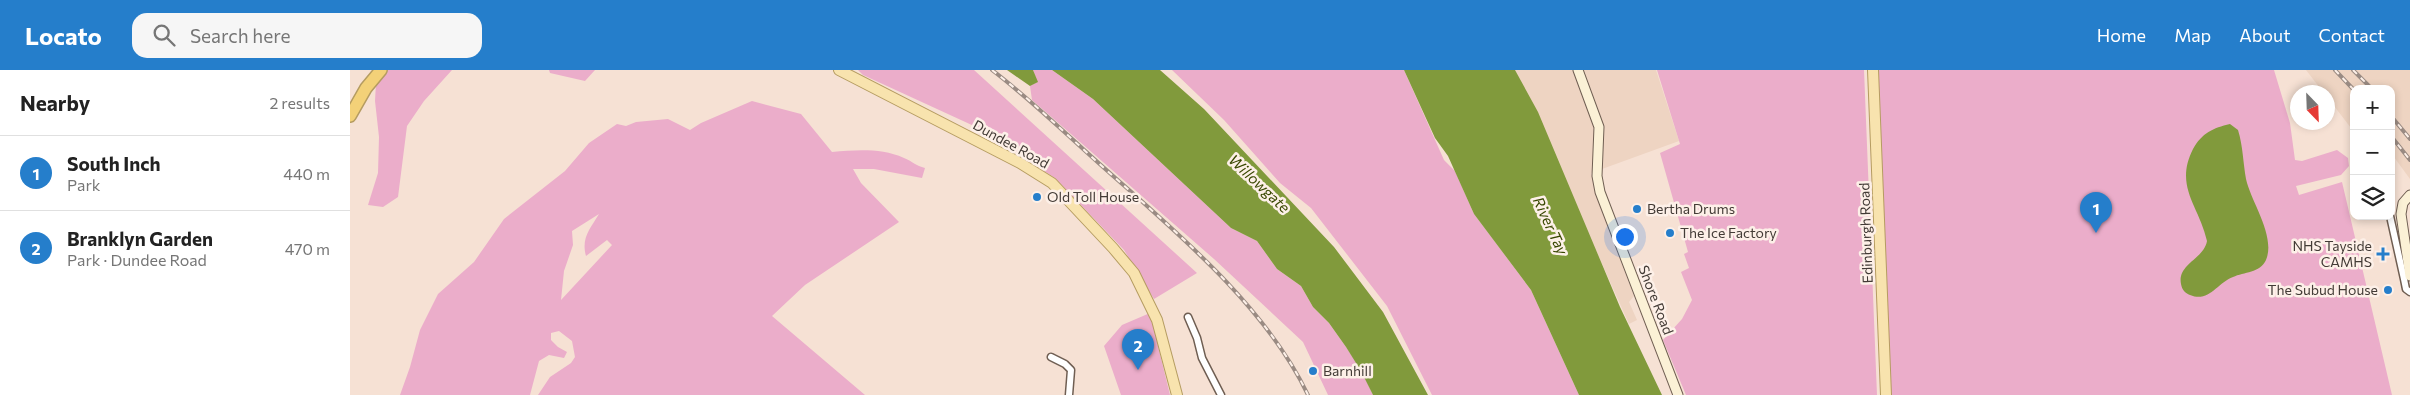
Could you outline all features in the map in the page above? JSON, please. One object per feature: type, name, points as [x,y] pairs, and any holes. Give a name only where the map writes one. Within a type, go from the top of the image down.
[{"type":"highway","points":[[350,116],[366,88],[381,70]]},
{"type":"main road","name":"Dundee Road","points":[[839,70],[1020,163],[1052,183],[1134,273],[1157,320],[1176,395]]},
{"type":"main road","name":"Edinburgh Road","points":[[1873,70],[1886,395]]},
{"type":"street","name":"Shore Road","points":[[1578,70],[1599,127],[1597,176],[1600,192],[1678,395]]},
{"type":"street","points":[[2408,197],[2401,214],[2410,276]]},
{"type":"street","points":[[2391,220],[2405,284],[2410,292]]},
{"type":"street","points":[[1188,317],[1197,338],[1202,358],[1222,395]]},
{"type":"street","points":[[1051,358],[1065,364],[1071,370],[1069,395]]},
{"type":"shaded area","points":[[388,70],[452,70],[424,101],[407,126],[398,197],[383,207],[368,205],[378,173],[379,137],[375,101],[376,83]]},
{"type":"shaded area","points":[[549,70],[595,70],[585,81],[550,73]]},
{"type":"shaded area","points":[[858,70],[974,70],[1197,273],[1154,299],[1124,250],[1055,178],[974,126],[863,75]]},
{"type":"shaded area","points":[[1033,70],[1052,70],[1093,99],[1231,228],[1257,241],[1277,269],[1301,286],[1313,307],[1329,323],[1362,371],[1373,395],[1328,395],[1303,342],[1214,259],[1032,100],[1030,86],[1037,82]]},
{"type":"shaded area","points":[[1172,70],[1404,70],[1444,160],[1455,171],[1474,214],[1531,290],[1579,395],[1432,395],[1387,306],[1311,208],[1280,183],[1224,120]]},
{"type":"shaded area","points":[[1515,70],[1656,70],[1679,141],[1591,173],[1598,201],[1634,296],[1629,302],[1637,320],[1629,324]]},
{"type":"shaded area","points":[[1657,70],[1864,70],[1877,395],[1686,395],[1663,340],[1682,319],[1692,300],[1681,272],[1689,268],[1684,254],[1688,252],[1660,153],[1680,144]]},
{"type":"shaded area","points":[[1878,70],[2274,70],[2290,123],[2295,160],[2302,161],[2337,150],[2348,158],[2349,166],[2341,175],[2296,186],[2299,195],[2342,182],[2392,395],[1888,395]]},
{"type":"shaded area","points":[[2306,70],[2410,70],[2410,179],[2395,158],[2395,85],[2350,85],[2350,127],[2335,107],[2335,85],[2318,85]]},
{"type":"shaded area","points":[[752,101],[801,114],[832,152],[878,151],[904,158],[925,168],[922,178],[874,169],[853,169],[861,183],[899,222],[805,285],[772,316],[865,395],[538,395],[550,377],[571,363],[575,357],[572,341],[559,331],[551,333],[551,340],[567,352],[564,358],[549,355],[539,361],[530,395],[400,395],[420,330],[438,294],[474,262],[504,219],[565,171],[589,143],[617,124],[626,126],[636,122],[668,119],[690,130],[701,123]],"holes":[[[599,214],[586,239],[586,256],[607,240],[612,245],[561,300],[564,271],[573,245],[572,231]]]},
{"type":"shaded area","points":[[1150,313],[1170,395],[1121,395],[1104,346],[1122,325]]},
{"type":"water","points":[[1007,70],[1033,70],[1038,82],[1030,86]]},
{"type":"water","name":"Willowgate","points":[[1052,70],[1160,70],[1204,109],[1334,247],[1383,312],[1428,395],[1373,395],[1361,371],[1329,323],[1313,307],[1301,286],[1277,269],[1257,241],[1231,228],[1093,99]]},
{"type":"water","name":"River Tay","points":[[1404,70],[1515,70],[1538,112],[1620,307],[1662,395],[1579,395],[1531,290],[1474,214],[1448,156],[1435,138]]},
{"type":"water","points":[[2230,124],[2238,130],[2246,179],[2262,219],[2268,240],[2268,251],[2266,260],[2260,267],[2251,272],[2233,277],[2208,294],[2197,297],[2185,292],[2181,284],[2183,271],[2205,247],[2207,241],[2187,185],[2188,162],[2196,143],[2204,135],[2213,129]]},
{"type":"railway","points":[[992,70],[1038,108],[1166,223],[1221,276],[1270,333],[1291,363],[1308,395]]},
{"type":"railway","points":[[2335,70],[2350,86]]},
{"type":"railway","points":[[2353,70],[2368,85]]},
{"type":"railway","points":[[2395,121],[2410,139]]},
{"type":"railway","points":[[2395,141],[2410,160]]},
{"type":"place","name":"Old Toll House","points":[[1037,197]]},
{"type":"place","name":"Bertha Drums","points":[[1637,209]]},
{"type":"place","name":"The Ice Factory","points":[[1670,233]]},
{"type":"place","name":"South Inch","points":[[2096,233]]},
{"type":"place","name":"NHS Tayside CAMHS","points":[[2383,254]]},
{"type":"place","name":"The Subud House","points":[[2388,290]]},
{"type":"place","name":"Branklyn Garden","points":[[1138,370]]},
{"type":"place","name":"Barnhill","points":[[1313,371]]}]
